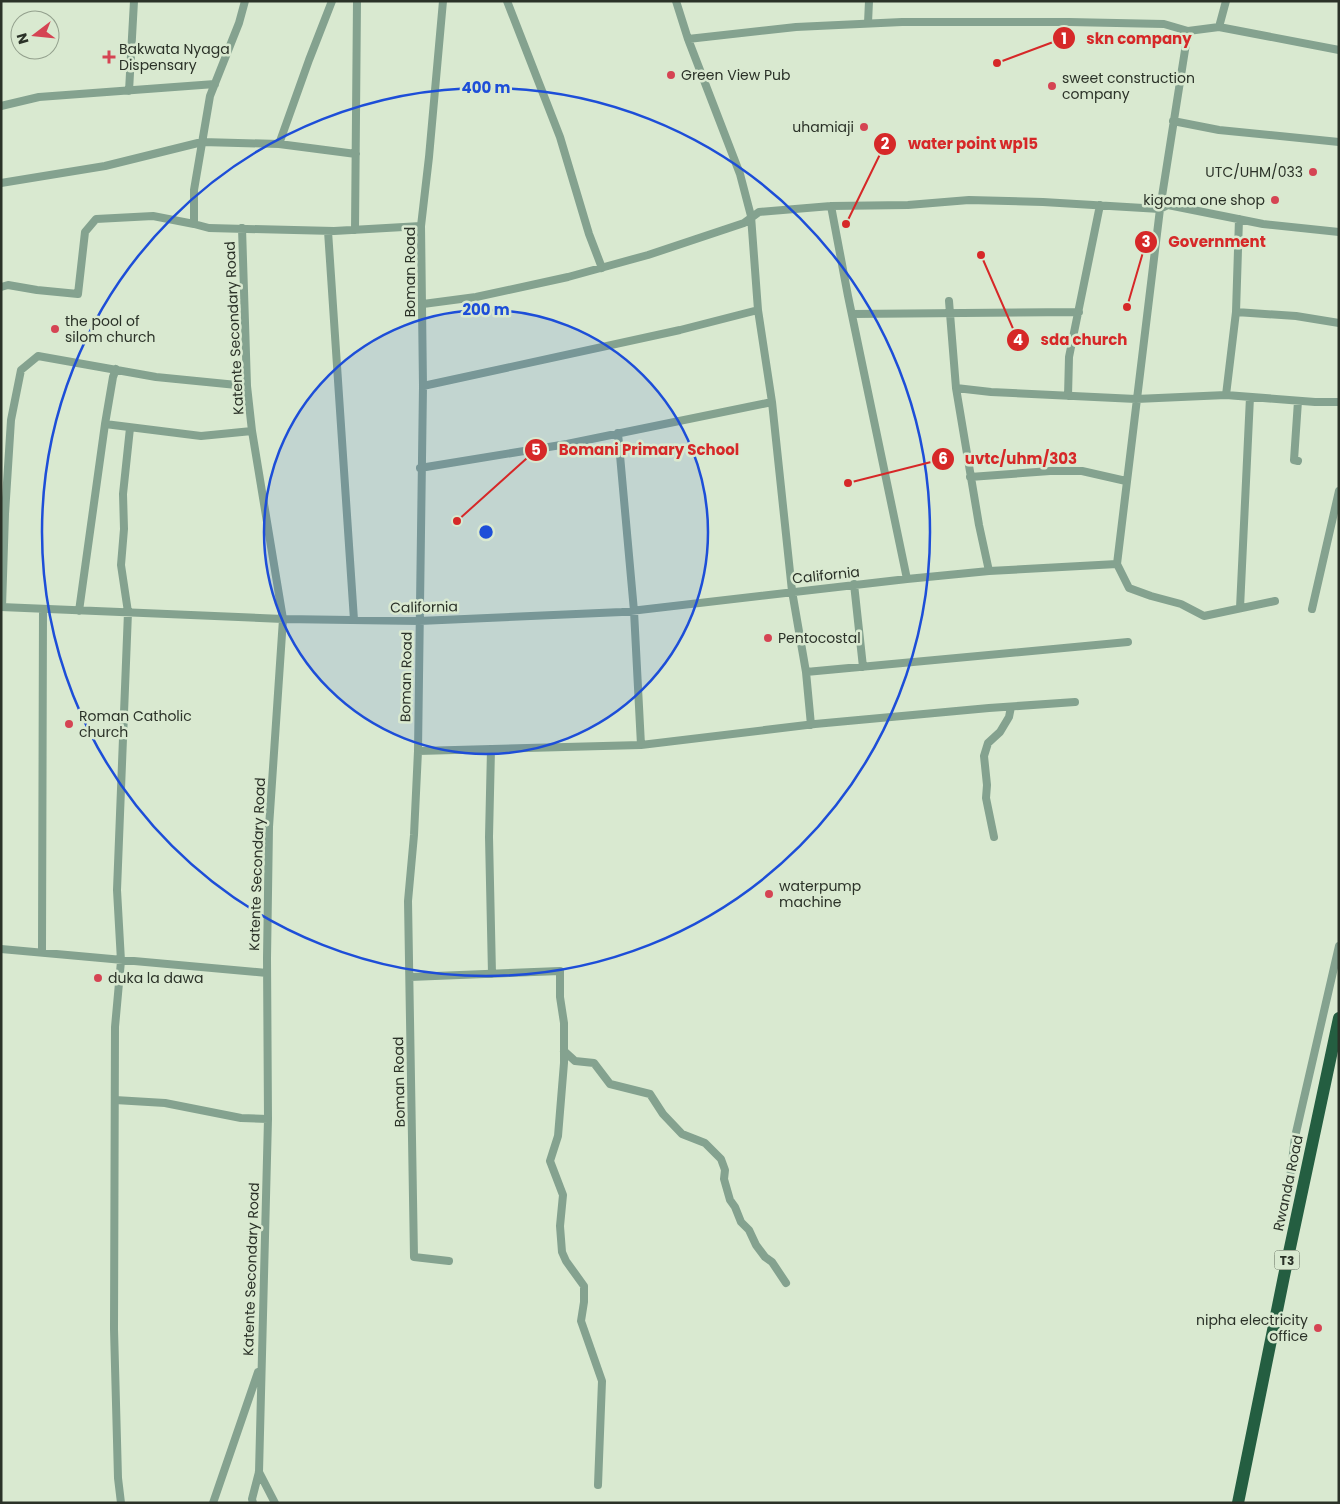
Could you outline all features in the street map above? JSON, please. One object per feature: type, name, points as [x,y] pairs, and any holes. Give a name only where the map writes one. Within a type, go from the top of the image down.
[{"type":"highway","name":"Rwanda Road","points":[[1238,1503],[1339,1018]]},
{"type":"street","points":[[129,91],[134,1]]},
{"type":"street","points":[[194,224],[194,190],[210,96],[239,22],[245,1]]},
{"type":"street","points":[[279,144],[332,1]]},
{"type":"street","points":[[355,230],[358,1]]},
{"type":"street","name":"Boman Road","points":[[443,1],[430,157],[421,226],[423,304],[418,751],[414,836],[408,902],[414,1257],[449,1261]]},
{"type":"street","points":[[507,1],[560,137],[588,234],[602,268]]},
{"type":"street","points":[[676,1],[688,39],[740,174],[751,216],[758,310],[772,402],[792,591],[806,672],[811,725]]},
{"type":"street","points":[[868,23],[869,1]]},
{"type":"street","points":[[1219,27],[1226,1]]},
{"type":"street","points":[[688,39],[796,27],[868,23],[1126,23],[1164,24],[1188,31],[1219,27],[1339,50]]},
{"type":"street","points":[[1188,31],[1160,209],[1117,564],[1129,588],[1181,604],[1204,616],[1275,601]]},
{"type":"street","points":[[1,106],[39,97],[215,84]]},
{"type":"street","points":[[1174,121],[1219,130],[1339,142]]},
{"type":"street","points":[[1,183],[105,166],[202,142],[279,144],[356,154]]},
{"type":"street","points":[[423,304],[476,297],[602,268],[648,255],[744,223],[751,216],[759,212],[831,206],[908,205],[969,200],[1160,209],[1168,205],[1263,224],[1339,232]]},
{"type":"street","points":[[1068,396],[1070,357],[1100,205]]},
{"type":"street","points":[[831,206],[907,579]]},
{"type":"street","points":[[1,287],[8,285],[78,294],[84,232],[96,219],[153,216],[209,228],[328,232],[421,226]]},
{"type":"street","points":[[1226,395],[1236,312],[1239,219]]},
{"type":"street","name":"Katente Secondary Road","points":[[242,228],[247,386],[252,431],[283,619],[269,827],[268,1119],[259,1472],[252,1499],[253,1503]]},
{"type":"street","points":[[328,232],[354,620]]},
{"type":"street","points":[[949,301],[956,388],[970,477],[990,571]]},
{"type":"street","points":[[422,386],[624,342],[758,310]]},
{"type":"street","points":[[852,314],[1079,312]]},
{"type":"street","points":[[1236,312],[1296,316],[1339,323]]},
{"type":"street","points":[[2,607],[3,514],[11,420],[20,370],[38,356],[156,376],[247,386]]},
{"type":"street","points":[[79,611],[105,424],[116,369]]},
{"type":"street","points":[[956,388],[1136,399],[1226,395],[1298,401],[1339,402]]},
{"type":"street","points":[[1240,608],[1250,397]]},
{"type":"street","points":[[1298,401],[1293,450],[1294,460],[1298,461]]},
{"type":"street","points":[[420,468],[567,444],[772,402]]},
{"type":"street","points":[[105,424],[201,436],[252,431]]},
{"type":"street","points":[[121,1503],[118,1478],[114,1329],[115,1027],[121,961],[118,890],[128,612],[121,565],[124,529],[123,494],[130,428]]},
{"type":"street","points":[[618,433],[634,610],[640,745]]},
{"type":"street","points":[[1,437],[10,438]]},
{"type":"street","points":[[970,477],[1050,471],[1082,471],[1126,481]]},
{"type":"street","points":[[1312,609],[1339,491]]},
{"type":"street","name":"California","points":[[2,607],[283,619],[419,621],[634,610],[854,584],[990,571],[1117,564]]},
{"type":"street","points":[[854,584],[863,667]]},
{"type":"street","points":[[42,952],[43,609]]},
{"type":"street","points":[[806,672],[1128,642]]},
{"type":"street","points":[[418,751],[640,745],[811,725],[1011,706],[1075,702]]},
{"type":"street","points":[[994,837],[986,798],[987,785],[984,756],[988,743],[1000,732],[1008,717],[1011,706]]},
{"type":"street","points":[[491,749],[489,837],[492,974]]},
{"type":"street","points":[[1288,1195],[1295,1137],[1339,946]]},
{"type":"street","points":[[1,948],[267,974]]},
{"type":"street","points":[[410,978],[560,971],[564,1051],[562,1097],[558,1136],[550,1161],[563,1195],[560,1226],[562,1252],[566,1261],[584,1286],[581,1321],[602,1381],[598,1485]]},
{"type":"street","points":[[564,1051],[575,1061],[594,1063],[610,1084],[650,1094],[663,1114],[682,1134],[705,1142],[721,1159],[725,1170],[724,1179],[730,1200],[741,1222],[749,1230],[756,1245],[765,1258],[772,1262],[786,1284]]},
{"type":"street","points":[[115,1100],[165,1103],[241,1118],[268,1119]]},
{"type":"street","points":[[213,1503],[261,1364]]},
{"type":"street","points":[[259,1472],[275,1503]]},
{"type":"place","name":"Bakwata Nyaga Dispensary","points":[[109,57]]},
{"type":"place","name":"skn company","points":[[997,63]]},
{"type":"place","name":"Green View Pub","points":[[671,75]]},
{"type":"place","name":"sweet construction company","points":[[1052,86]]},
{"type":"place","name":"uhamiaji","points":[[864,127]]},
{"type":"place","name":"UTC/UHM/033","points":[[1313,172]]},
{"type":"place","name":"kigoma one shop","points":[[1275,200]]},
{"type":"place","name":"water point wp15","points":[[846,224]]},
{"type":"place","name":"sda church","points":[[981,255]]},
{"type":"place","name":"Government","points":[[1127,307]]},
{"type":"place","name":"the pool of silom church","points":[[55,329]]},
{"type":"place","name":"uvtc/uhm/303","points":[[848,483]]},
{"type":"place","name":"Bomani Primary School","points":[[457,521]]},
{"type":"place","name":"Pentocostal","points":[[768,638]]},
{"type":"place","name":"Roman Catholic church","points":[[69,724]]},
{"type":"place","name":"waterpump machine","points":[[769,894]]},
{"type":"place","name":"duka la dawa","points":[[98,978]]},
{"type":"place","name":"nipha electricity office","points":[[1318,1328]]}]
